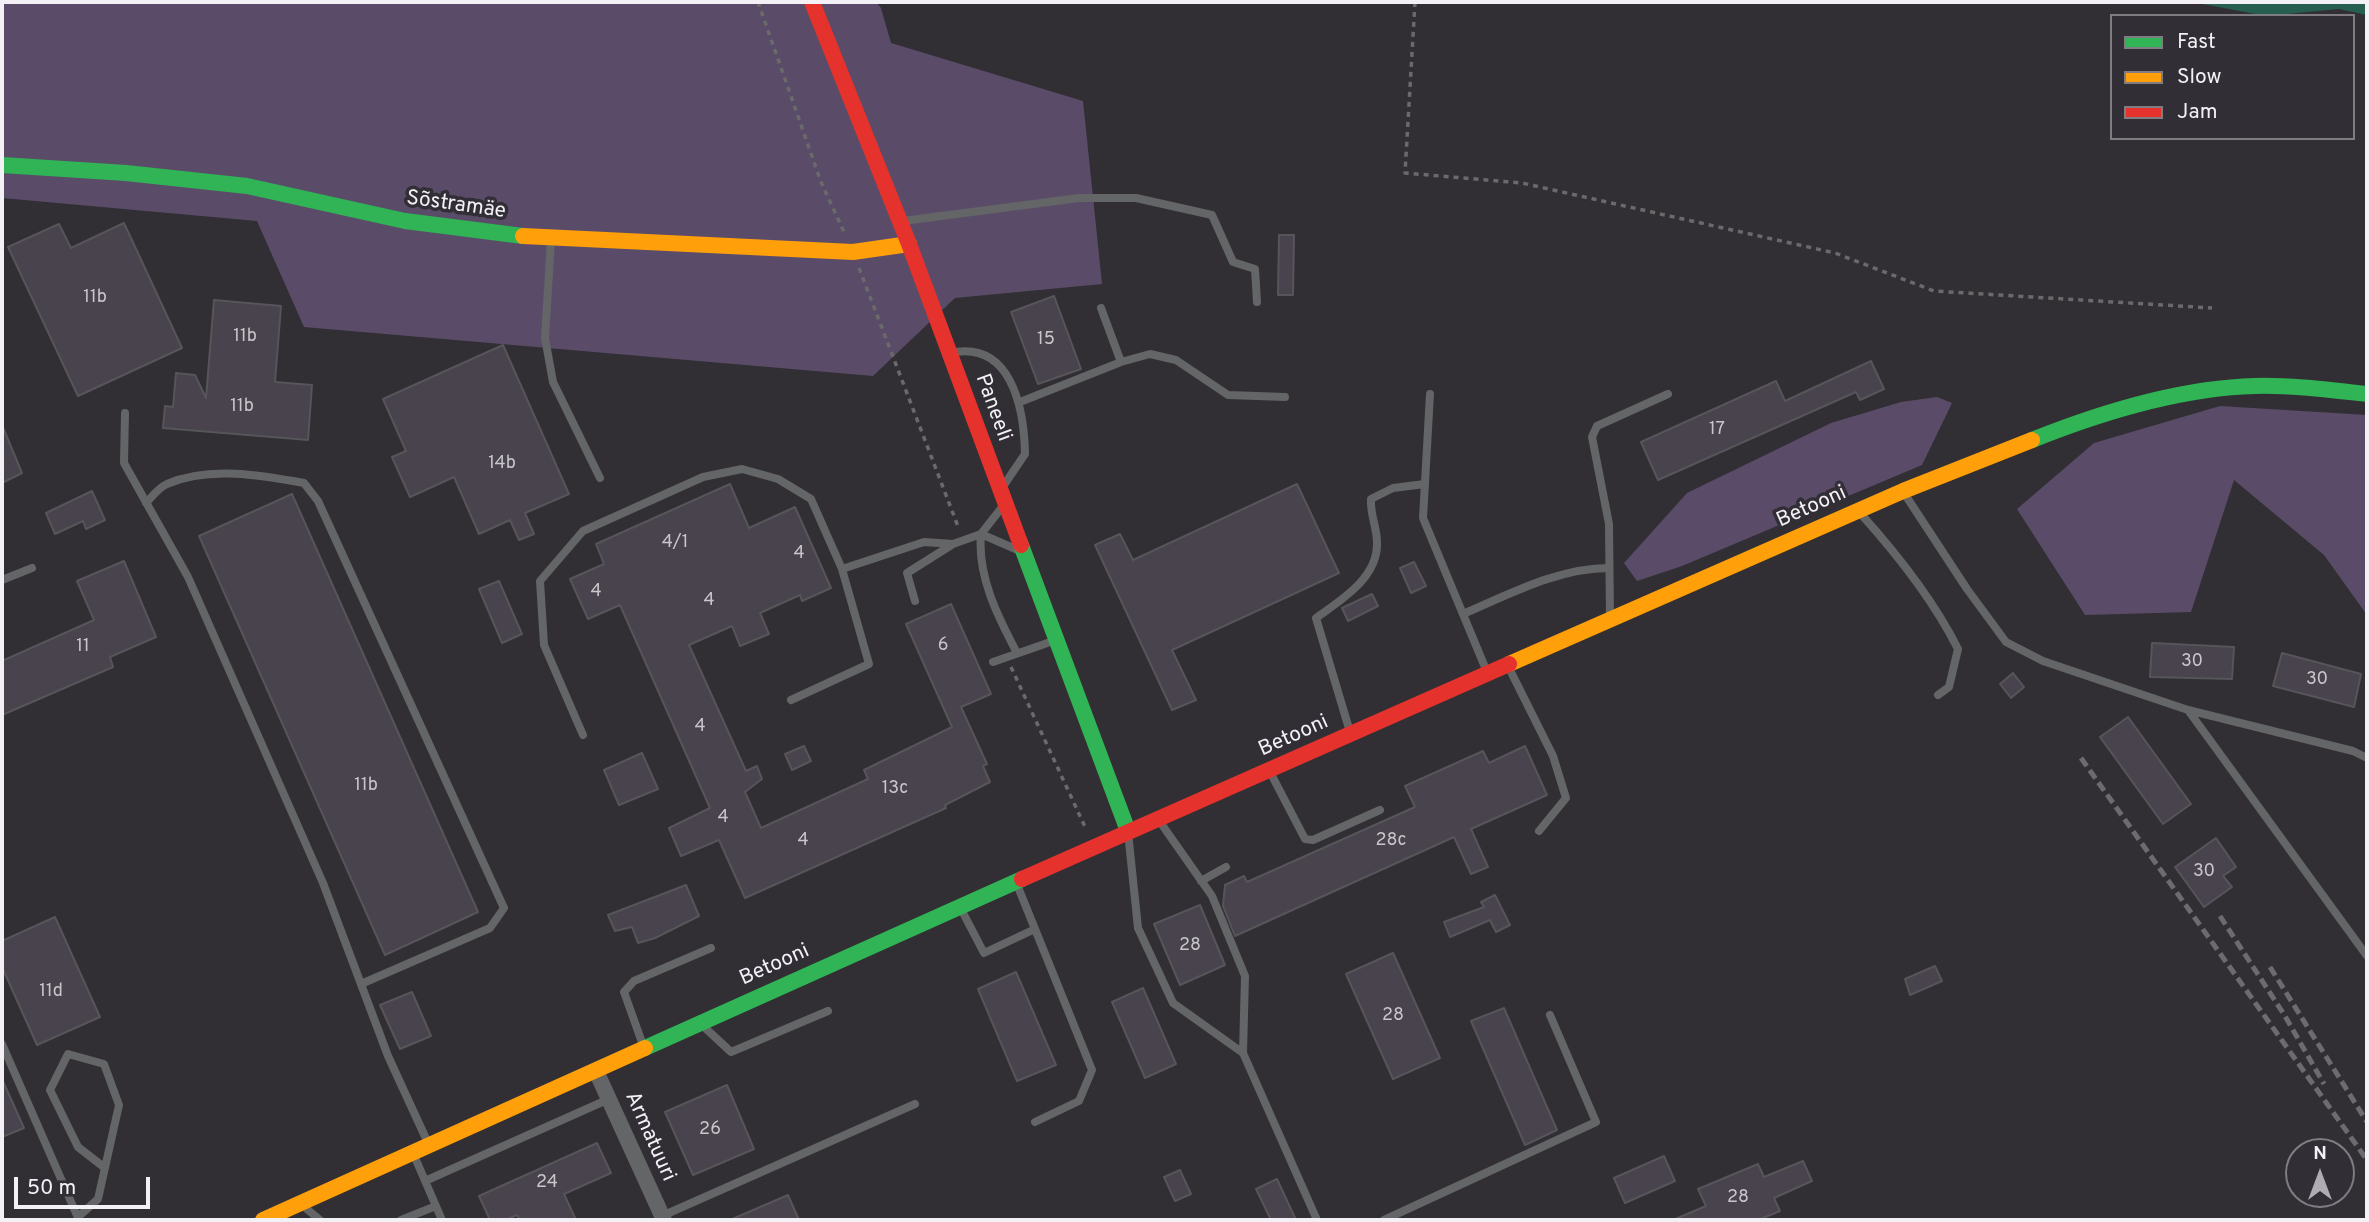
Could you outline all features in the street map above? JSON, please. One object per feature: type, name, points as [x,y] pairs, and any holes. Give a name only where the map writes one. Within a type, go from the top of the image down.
[{"type":"street","name":"Paneeli","points":[[813,2],[909,244],[1128,831]]},
{"type":"street","name":"Sõstramäe","points":[[2,165],[247,186],[405,221],[551,240],[853,251],[909,244]]},
{"type":"street","name":"Betooni","points":[[262,1220],[1128,831],[1903,491],[2052,432],[2162,398],[2203,390],[2254,386],[2298,387],[2367,394]]},
{"type":"street","name":"Armatuuri","points":[[596,1071],[663,1218]]},
{"type":"lane","points":[[900,222],[1079,198],[1136,198],[1212,215],[1234,262],[1255,270],[1257,302]]},
{"type":"lane","points":[[551,240],[545,338],[553,382],[600,478]]},
{"type":"lane","points":[[1101,308],[1121,362]]},
{"type":"lane","points":[[949,353],[967,349],[985,354],[1004,372],[1020,402],[1025,454],[981,534],[979,552],[985,578],[1017,653]]},
{"type":"lane","points":[[1020,402],[1121,362],[1150,354],[1176,360],[1228,395],[1285,397]]},
{"type":"lane","points":[[1430,394],[1423,518],[1488,675]]},
{"type":"lane","points":[[1610,621],[1609,524],[1591,437],[1597,426],[1668,394]]},
{"type":"lane","points":[[125,413],[124,463],[188,577],[323,883],[388,1056],[429,1145]]},
{"type":"lane","points":[[583,735],[544,645],[540,581],[583,531],[704,477],[742,468],[778,479],[811,499],[842,569],[869,664],[792,700]]},
{"type":"lane","points":[[146,503],[164,485],[203,475],[256,474],[304,483],[318,501],[504,908],[490,929],[361,984]]},
{"type":"lane","points":[[1350,735],[1316,618],[1351,592],[1373,566],[1377,543],[1370,513],[1371,499],[1393,488],[1425,484]]},
{"type":"lane","points":[[1903,491],[1966,589],[2006,642],[2043,661],[2188,710],[2353,751],[2367,758]]},
{"type":"lane","points":[[1858,511],[1890,547],[1944,620],[1958,649],[1949,687],[1937,695]]},
{"type":"lane","points":[[915,601],[907,573],[953,544],[981,534],[1023,552]]},
{"type":"lane","points":[[842,569],[924,542],[953,544]]},
{"type":"lane","points":[[2,580],[33,568]]},
{"type":"lane","points":[[1463,614],[1552,577],[1588,568],[1609,568]]},
{"type":"lane","points":[[993,662],[1056,640]]},
{"type":"lane","points":[[1508,666],[1553,756],[1566,798],[1539,831]]},
{"type":"lane","points":[[2188,710],[2367,956]]},
{"type":"lane","points":[[1269,770],[1305,839],[1312,840],[1380,810]]},
{"type":"lane","points":[[1157,819],[1212,896],[1245,976],[1243,1053],[1317,1220]]},
{"type":"lane","points":[[1128,831],[1138,928],[1173,1003],[1243,1053]]},
{"type":"lane","points":[[1201,881],[1226,867]]},
{"type":"lane","points":[[1016,882],[1092,1070],[1079,1101],[1035,1122]]},
{"type":"lane","points":[[960,907],[984,953],[1035,929]]},
{"type":"lane","points":[[644,1048],[624,992],[634,981],[712,948]]},
{"type":"lane","points":[[700,1023],[731,1052],[828,1011]]},
{"type":"lane","points":[[1384,1220],[1596,1122],[1550,1014]]},
{"type":"lane","points":[[2,1044],[79,1219],[98,1199],[105,1168],[119,1105],[104,1064],[68,1054],[50,1090],[78,1147],[105,1168]]},
{"type":"lane","points":[[425,1181],[608,1099]]},
{"type":"lane","points":[[663,1218],[915,1104]]},
{"type":"lane","points":[[413,1153],[442,1220]]},
{"type":"lane","points":[[300,1203],[320,1220]]},
{"type":"lane","points":[[401,1220],[436,1206]]},
{"type":"path","points":[[758,2],[821,182],[853,251],[963,540]]},
{"type":"path","points":[[1415,2],[1405,173],[1522,183],[1835,253],[1934,291],[2213,308]]},
{"type":"path","points":[[1007,657],[1093,847]]},
{"type":"shaded area","points":[[2,2],[876,2],[881,8],[891,43],[1083,101],[1102,284],[955,298],[873,376],[304,327],[257,221],[2,198]]},
{"type":"shaded area","points":[[2192,2],[2367,2],[2367,15],[2339,9],[2255,14]]},
{"type":"shaded area","points":[[1937,397],[1952,403],[1922,465],[1682,566],[1637,581],[1624,563],[1687,493],[1831,423],[1901,402]]},
{"type":"shaded area","points":[[2220,406],[2367,415],[2367,615],[2324,555],[2234,480],[2191,612],[2085,615],[2017,509],[2094,443]]},
{"type":"building","points":[[124,223],[182,348],[78,396],[8,247],[59,224],[71,248]]},
{"type":"building","points":[[1279,235],[1294,235],[1293,295],[1278,295]]},
{"type":"building","points":[[1054,296],[1081,369],[1038,384],[1011,312]]},
{"type":"building","points":[[214,300],[281,306],[275,382],[312,385],[308,440],[163,428],[165,406],[173,407],[176,373],[195,375],[206,398]]},
{"type":"building","points":[[503,345],[569,494],[525,513],[534,534],[519,540],[510,520],[479,534],[454,477],[410,497],[392,457],[406,451],[383,399]]},
{"type":"building","points":[[1871,361],[1884,389],[1860,400],[1856,392],[1658,480],[1641,442],[1776,381],[1785,401]]},
{"type":"building","points":[[2,425],[22,473],[2,483]]},
{"type":"building","points":[[730,484],[749,528],[795,507],[831,588],[802,601],[800,595],[760,613],[769,634],[740,646],[732,626],[689,645],[746,771],[757,766],[762,779],[745,792],[761,828],[868,779],[864,770],[952,727],[906,624],[951,604],[991,694],[961,707],[987,764],[983,766],[990,782],[945,805],[946,808],[745,898],[719,840],[681,856],[669,828],[710,808],[620,605],[588,619],[570,579],[604,564],[596,544]]},
{"type":"building","points":[[1297,484],[1339,573],[1172,650],[1196,700],[1172,710],[1095,545],[1120,534],[1133,560]]},
{"type":"building","points":[[92,491],[105,520],[86,529],[83,521],[55,534],[46,513]]},
{"type":"building","points":[[292,494],[478,912],[385,955],[199,536]]},
{"type":"building","points":[[124,561],[156,637],[110,657],[113,667],[2,715],[2,661],[94,620],[77,581]]},
{"type":"building","points":[[1414,562],[1426,586],[1411,593],[1400,568]]},
{"type":"building","points":[[499,581],[522,634],[502,643],[479,589]]},
{"type":"building","points":[[1372,594],[1378,606],[1348,621],[1342,608]]},
{"type":"building","points":[[2152,643],[2234,647],[2232,679],[2150,677]]},
{"type":"building","points":[[2282,653],[2361,674],[2354,707],[2273,686]]},
{"type":"building","points":[[2013,673],[2024,687],[2011,698],[2000,684]]},
{"type":"building","points":[[2128,717],[2191,804],[2163,824],[2100,737]]},
{"type":"building","points":[[804,746],[811,761],[792,770],[785,754]]},
{"type":"building","points":[[1525,746],[1547,795],[1471,829],[1488,867],[1471,874],[1454,837],[1235,936],[1223,906],[1225,885],[1244,876],[1247,882],[1415,807],[1405,786],[1483,751],[1489,763]]},
{"type":"building","points":[[642,753],[658,789],[619,805],[604,770]]},
{"type":"building","points":[[2216,838],[2236,867],[2223,876],[2232,887],[2204,907],[2175,867]]},
{"type":"building","points":[[686,885],[699,916],[655,938],[638,943],[632,927],[615,931],[608,915]]},
{"type":"building","points":[[1495,895],[1510,925],[1496,932],[1490,920],[1450,937],[1444,922],[1484,907],[1481,902]]},
{"type":"building","points":[[1200,905],[1225,965],[1180,985],[1154,924]]},
{"type":"building","points":[[55,917],[100,1017],[37,1045],[2,967],[2,941]]},
{"type":"building","points":[[1393,953],[1440,1058],[1393,1079],[1346,974]]},
{"type":"building","points":[[1935,966],[1942,981],[1910,995],[1905,979]]},
{"type":"building","points":[[1016,972],[1056,1065],[1017,1081],[978,989]]},
{"type":"building","points":[[1143,988],[1176,1064],[1145,1078],[1112,1002]]},
{"type":"building","points":[[412,992],[431,1036],[400,1049],[380,1005]]},
{"type":"building","points":[[1504,1008],[1557,1130],[1525,1145],[1471,1021]]},
{"type":"building","points":[[2,1079],[24,1128],[2,1137]]},
{"type":"building","points":[[727,1085],[754,1149],[693,1175],[665,1112]]},
{"type":"building","points":[[597,1143],[611,1173],[564,1194],[576,1220],[520,1220],[517,1215],[505,1220],[490,1220],[479,1196]]},
{"type":"building","points":[[1664,1156],[1675,1181],[1625,1203],[1614,1178]]},
{"type":"building","points":[[1803,1161],[1812,1181],[1774,1198],[1780,1211],[1758,1220],[1673,1220],[1706,1206],[1698,1189],[1758,1164],[1764,1177]]},
{"type":"building","points":[[1180,1170],[1191,1194],[1175,1201],[1164,1177]]},
{"type":"building","points":[[1277,1179],[1296,1220],[1271,1220],[1256,1189]]},
{"type":"building","points":[[788,1195],[799,1220],[730,1220]]},
{"type":"railway","points":[[2081,758],[2367,1160]]},
{"type":"railway","points":[[2220,916],[2285,1016],[2324,1084]]},
{"type":"railway","points":[[2270,967],[2367,1122]]},
{"type":"traffic: fast","points":[[2,165],[126,173],[247,186],[405,221],[523,236]]},
{"type":"traffic: fast","points":[[2032,440],[2113,411],[2198,391],[2269,386],[2367,394]]},
{"type":"traffic: fast","points":[[1021,545],[1128,831]]},
{"type":"traffic: fast","points":[[645,1048],[1022,879]]},
{"type":"traffic: slow","points":[[523,236],[853,252],[909,244]]},
{"type":"traffic: slow","points":[[1509,664],[1903,491],[2032,440]]},
{"type":"traffic: slow","points":[[263,1220],[645,1048]]},
{"type":"traffic: jam","points":[[812,2],[909,244],[1021,545]]},
{"type":"traffic: jam","points":[[1022,879],[1509,664]]}]
